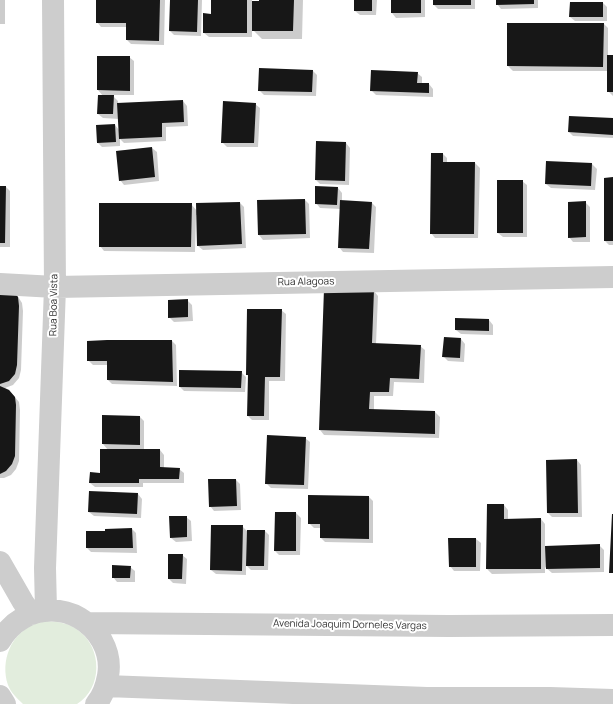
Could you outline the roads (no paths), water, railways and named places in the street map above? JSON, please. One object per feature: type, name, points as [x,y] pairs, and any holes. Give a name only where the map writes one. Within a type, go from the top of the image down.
[{"type":"street","name":"Rua Boa Vista","points":[[24,617],[46,560],[55,287],[53,0]]},
{"type":"street","name":"Rua Alagoas","points":[[0,284],[55,287],[613,277]]},
{"type":"street","points":[[0,562],[22,602],[24,617]]},
{"type":"street","points":[[0,641],[5,632],[24,617],[62,611],[75,615],[87,623],[97,633],[104,645],[108,658],[109,673],[101,695],[543,698],[613,700]]},
{"type":"street","name":"Avenida Joaquim Dorneles Vargas","points":[[87,623],[449,626],[613,625]]},
{"type":"street","points":[[0,696],[5,704]]}]
